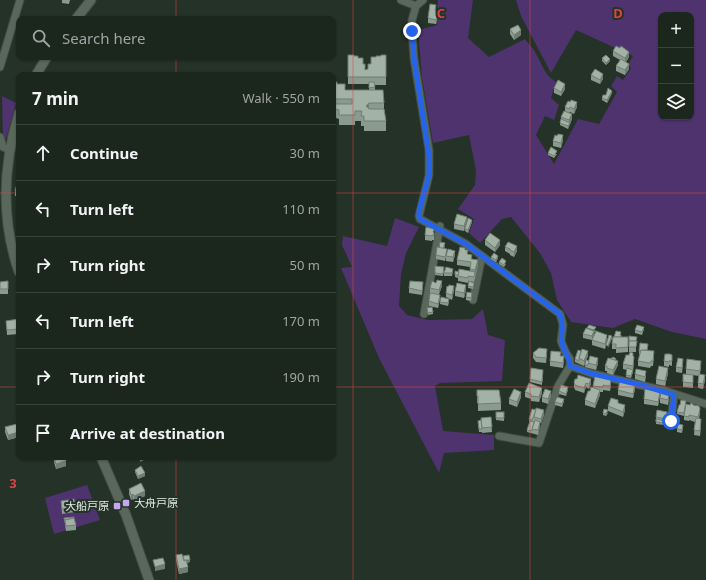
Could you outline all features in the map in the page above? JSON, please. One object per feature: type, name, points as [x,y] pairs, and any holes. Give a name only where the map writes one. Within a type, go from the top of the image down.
[{"type":"main road","points":[[78,16],[91,0]]},
{"type":"main road","points":[[38,72],[44,60]]},
{"type":"main road","points":[[16,125],[10,150],[6,182],[4,223],[16,262]]},
{"type":"main road","points":[[102,460],[126,515],[149,580]]},
{"type":"street","points":[[0,67],[20,0]]},
{"type":"street","points":[[401,0],[416,6]]},
{"type":"street","points":[[423,0],[416,6],[412,20],[414,59],[429,150],[429,175],[419,211],[420,219],[466,244],[560,314],[563,325],[561,341],[570,359],[570,366],[558,386],[539,443],[500,436]]},
{"type":"street","points":[[0,137],[3,147],[10,150]]},
{"type":"street","points":[[424,314],[439,228]]},
{"type":"street","points":[[473,300],[482,256]]},
{"type":"street","points":[[570,366],[593,374],[641,385],[706,404]]},
{"type":"street","points":[[671,421],[674,395]]},
{"type":"shaded area","points":[[438,0],[473,0],[468,38],[489,57],[525,39],[535,52],[546,73],[556,82],[551,98],[559,105],[554,120],[545,116],[536,135],[554,164],[578,119],[599,124],[617,92],[611,86],[617,76],[623,80],[631,68],[628,65],[633,56],[576,30],[551,73],[521,16],[516,0],[706,0],[706,339],[672,332],[635,319],[613,328],[571,322],[557,300],[551,273],[540,253],[511,217],[502,219],[480,243],[469,233],[474,219],[458,209],[475,185],[476,170],[469,135],[433,143],[422,77],[418,30],[437,25]]},
{"type":"shaded area","points":[[2,96],[16,103],[6,139],[3,138]]},
{"type":"shaded area","points":[[395,218],[419,227],[406,253],[401,274],[399,306],[407,315],[428,320],[472,319],[483,309],[488,335],[505,340],[502,381],[440,383],[435,386],[443,431],[494,435],[494,450],[444,453],[439,473],[379,358],[341,268],[352,267],[342,245],[343,236],[387,246]]},
{"type":"shaded area","points":[[87,485],[100,520],[54,534],[45,498]]},
{"type":"building","points":[[430,4],[436,5],[435,11],[438,11],[436,20],[428,18]]},
{"type":"building","points":[[518,25],[521,30],[514,35],[510,29]]},
{"type":"building","points":[[616,46],[620,48],[621,46],[629,52],[625,58],[613,51]]},
{"type":"building","points":[[348,55],[363,58],[365,70],[368,69],[368,64],[371,64],[371,57],[386,55],[386,77],[348,77]]},
{"type":"building","points":[[606,55],[610,59],[606,63],[602,58]]},
{"type":"building","points":[[621,59],[629,64],[625,70],[616,66]]},
{"type":"building","points":[[595,69],[603,74],[600,80],[591,75]]},
{"type":"building","points":[[558,80],[565,84],[561,92],[554,88]]},
{"type":"building","points":[[336,82],[337,84],[345,84],[345,90],[383,90],[384,103],[369,103],[366,106],[369,109],[384,109],[386,121],[364,121],[364,116],[361,116],[362,111],[355,111],[355,115],[339,115],[339,110],[336,109],[336,104],[352,104],[352,99],[336,99]]},
{"type":"building","points":[[369,82],[374,82],[375,87],[369,88]]},
{"type":"building","points":[[608,88],[612,91],[607,100],[602,98],[603,95],[606,95]]},
{"type":"building","points":[[571,100],[577,102],[574,109],[565,107],[568,101],[570,102]]},
{"type":"building","points":[[564,111],[572,114],[569,120],[561,117]]},
{"type":"building","points":[[561,119],[570,123],[568,126],[560,123]]},
{"type":"building","points":[[558,134],[563,135],[561,143],[553,141],[555,135],[557,136]]},
{"type":"building","points":[[551,147],[557,151],[554,156],[548,153]]},
{"type":"building","points":[[457,214],[467,217],[464,226],[454,224]]},
{"type":"building","points":[[468,218],[472,220],[468,230],[465,229]]},
{"type":"building","points":[[426,227],[434,229],[434,235],[425,235]]},
{"type":"building","points":[[490,233],[500,240],[495,248],[485,240]]},
{"type":"building","points":[[440,242],[445,243],[443,249],[439,248]]},
{"type":"building","points":[[508,242],[517,246],[514,252],[505,247]]},
{"type":"building","points":[[437,247],[447,249],[445,257],[436,255]]},
{"type":"building","points":[[460,247],[468,250],[467,254],[472,255],[471,259],[478,260],[475,270],[470,269],[471,262],[457,260]]},
{"type":"building","points":[[448,249],[455,251],[453,257],[446,256]]},
{"type":"building","points":[[494,253],[498,256],[496,260],[491,257]]},
{"type":"building","points":[[502,258],[506,261],[504,265],[499,262]]},
{"type":"building","points":[[435,266],[444,267],[443,274],[435,273]]},
{"type":"building","points":[[446,267],[453,269],[452,273],[444,273]]},
{"type":"building","points":[[459,269],[475,272],[474,277],[468,276],[468,278],[458,276]]},
{"type":"building","points":[[455,271],[459,272],[458,275],[455,275]]},
{"type":"building","points":[[437,280],[442,281],[439,290],[430,288],[432,281],[436,283]]},
{"type":"building","points":[[8,281],[8,289],[0,289],[0,282]]},
{"type":"building","points":[[410,281],[423,282],[422,291],[409,288]]},
{"type":"building","points":[[469,281],[474,283],[473,287],[468,286]]},
{"type":"building","points":[[457,283],[466,285],[464,293],[455,291]]},
{"type":"building","points":[[449,285],[454,286],[452,295],[446,293],[447,286],[448,287]]},
{"type":"building","points":[[467,292],[472,293],[471,298],[466,297]]},
{"type":"building","points":[[431,293],[440,295],[438,304],[429,301]]},
{"type":"building","points":[[441,297],[449,299],[448,303],[440,302]]},
{"type":"building","points":[[432,307],[433,312],[428,313],[427,308]]},
{"type":"building","points":[[16,319],[16,329],[7,330],[6,321]]},
{"type":"building","points":[[589,325],[596,327],[594,330],[587,328]]},
{"type":"building","points":[[637,325],[644,327],[642,332],[635,330]]},
{"type":"building","points":[[586,328],[594,331],[592,336],[583,334]]},
{"type":"building","points":[[596,331],[607,335],[605,344],[592,340]]},
{"type":"building","points":[[616,331],[621,332],[621,337],[614,337]]},
{"type":"building","points":[[609,335],[612,336],[608,346],[606,345]]},
{"type":"building","points":[[629,336],[637,337],[636,341],[629,341]]},
{"type":"building","points":[[613,337],[628,337],[628,347],[616,348],[616,344],[612,344]]},
{"type":"building","points":[[629,341],[637,341],[636,347],[629,347]]},
{"type":"building","points":[[640,343],[648,344],[647,350],[639,351]]},
{"type":"building","points":[[539,348],[547,349],[546,358],[536,357],[533,353]]},
{"type":"building","points":[[582,349],[588,351],[584,361],[579,358]]},
{"type":"building","points":[[578,350],[581,351],[579,361],[575,359]]},
{"type":"building","points":[[641,350],[654,351],[653,361],[650,363],[638,361]]},
{"type":"building","points":[[551,351],[561,352],[560,356],[564,356],[563,363],[550,361]]},
{"type":"building","points":[[630,352],[633,353],[634,357],[633,366],[623,364],[626,355],[629,355]]},
{"type":"building","points":[[665,354],[672,355],[672,361],[664,361]]},
{"type":"building","points":[[590,356],[598,358],[596,365],[588,363]]},
{"type":"building","points":[[608,358],[618,361],[613,370],[605,366]]},
{"type":"building","points":[[678,358],[683,359],[682,368],[676,367]]},
{"type":"building","points":[[687,359],[701,361],[700,371],[686,369]]},
{"type":"building","points":[[586,360],[589,361],[588,365],[585,365]]},
{"type":"building","points":[[659,366],[668,368],[665,381],[656,379]]},
{"type":"building","points":[[531,368],[543,370],[542,382],[530,379]]},
{"type":"building","points":[[627,368],[633,370],[631,376],[626,375]]},
{"type":"building","points":[[636,369],[646,371],[645,377],[635,374]]},
{"type":"building","points":[[683,374],[693,375],[693,383],[683,382]]},
{"type":"building","points":[[699,374],[705,375],[703,384],[698,383]]},
{"type":"building","points":[[578,375],[591,379],[589,384],[586,383],[584,388],[575,385],[574,383]]},
{"type":"building","points":[[595,376],[611,379],[610,386],[593,386]]},
{"type":"building","points":[[620,380],[635,384],[633,394],[618,390]]},
{"type":"building","points":[[529,383],[542,388],[539,397],[531,396],[531,394],[525,392]]},
{"type":"building","points":[[561,385],[568,387],[566,394],[559,391]]},
{"type":"building","points":[[591,387],[600,390],[595,404],[585,400]]},
{"type":"building","points":[[514,389],[521,392],[517,402],[509,399]]},
{"type":"building","points":[[545,389],[551,391],[548,399],[542,397]]},
{"type":"building","points":[[645,389],[660,392],[658,402],[644,399]]},
{"type":"building","points":[[477,390],[499,390],[501,403],[478,404]]},
{"type":"building","points":[[661,392],[669,394],[668,400],[660,398]]},
{"type":"building","points":[[557,397],[564,399],[562,404],[555,402]]},
{"type":"building","points":[[611,398],[618,400],[618,403],[625,405],[623,412],[608,406]]},
{"type":"building","points":[[681,400],[686,401],[684,413],[677,412]]},
{"type":"building","points":[[691,403],[699,406],[700,409],[698,417],[689,415],[689,417],[684,416],[686,404],[690,405]]},
{"type":"building","points":[[536,408],[544,410],[541,419],[534,417]]},
{"type":"building","points":[[532,409],[536,410],[532,420],[529,419]]},
{"type":"building","points":[[604,409],[608,410],[606,414],[603,413]]},
{"type":"building","points":[[657,410],[667,412],[666,419],[656,417]]},
{"type":"building","points":[[496,412],[504,412],[504,418],[496,418]]},
{"type":"building","points":[[491,417],[492,427],[482,428],[481,418]]},
{"type":"building","points":[[696,418],[701,419],[700,431],[694,430]]},
{"type":"building","points":[[656,419],[665,421],[665,423],[656,422]]},
{"type":"building","points":[[481,420],[482,429],[479,429],[478,421]]},
{"type":"building","points":[[535,420],[540,422],[538,430],[532,429]]},
{"type":"building","points":[[530,421],[534,422],[532,431],[527,430]]},
{"type":"building","points":[[16,424],[16,433],[8,435],[5,427]]},
{"type":"building","points":[[678,424],[683,425],[682,430],[677,429]]},
{"type":"building","points":[[55,460],[66,460],[66,461],[56,464]]},
{"type":"building","points":[[141,466],[145,473],[138,476],[135,470]]},
{"type":"building","points":[[141,483],[145,491],[134,496],[133,494],[131,495],[129,489]]},
{"type":"building","points":[[74,499],[75,507],[62,509],[61,501]]},
{"type":"building","points":[[156,500],[157,503],[149,507],[147,504]]},
{"type":"building","points":[[74,517],[65,520],[65,522],[64,518]]},
{"type":"building","points":[[74,518],[76,525],[66,526],[65,520]]},
{"type":"building","points":[[182,554],[188,567],[179,569],[176,555]]},
{"type":"building","points":[[189,555],[190,560],[184,560],[183,556]]},
{"type":"building","points":[[163,558],[165,564],[155,567],[153,560]]},
{"type":"place","name":"大舟戸原","points":[[126,503]]},
{"type":"place","name":"大船戸原","points":[[117,506]]},
{"type":"route","points":[[412,31],[414,59],[429,150],[429,175],[419,211],[420,219],[466,244],[560,314],[563,325],[561,341],[570,359],[570,366],[574,369],[641,385],[674,395],[671,421]]}]
